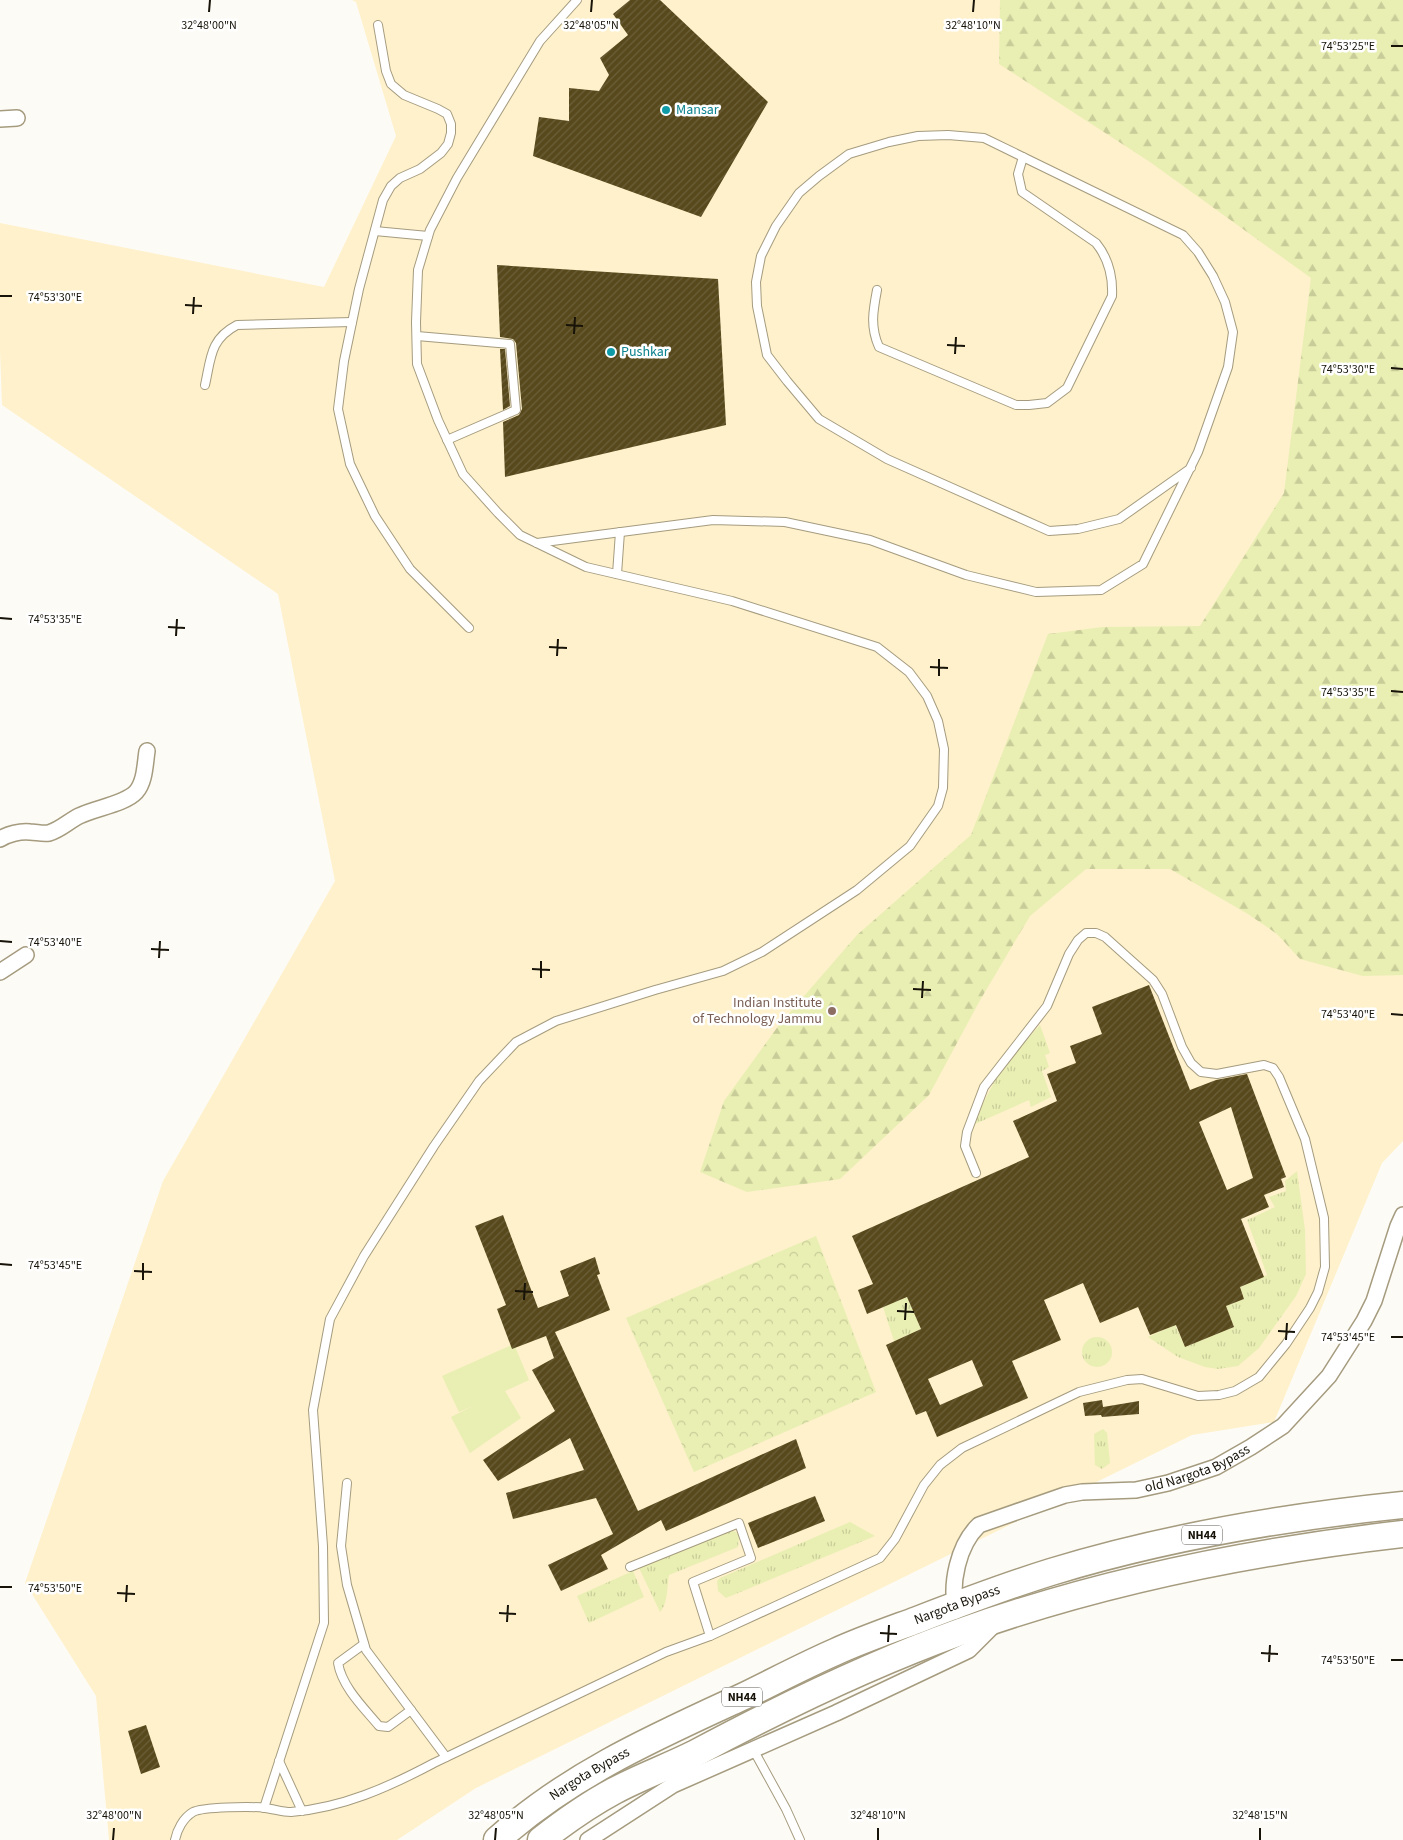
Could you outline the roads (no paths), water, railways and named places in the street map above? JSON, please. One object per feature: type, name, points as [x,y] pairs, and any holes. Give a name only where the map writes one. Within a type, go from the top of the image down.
[{"type":"highway","name":"Nargota Bypass","points":[[497,1840],[532,1810],[574,1781],[648,1740],[836,1651],[954,1605],[1005,1587],[1107,1556],[1243,1526],[1403,1505]]},
{"type":"highway","name":"Nargota Bypass","points":[[541,1840],[578,1813],[613,1791],[690,1756],[788,1706],[884,1662],[960,1632],[1007,1616],[1132,1581],[1246,1557],[1339,1541],[1403,1534]]},
{"type":"street","points":[[0,119],[17,118]]},
{"type":"street","points":[[0,839],[17,833],[46,833],[54,831],[94,809],[117,802],[135,793],[141,784],[147,751]]},
{"type":"street","points":[[0,972],[26,955]]},
{"type":"street","name":"old Nargota Bypass","points":[[960,1632],[954,1605],[956,1573],[959,1559],[970,1533],[979,1525],[1065,1495],[1082,1492],[1136,1490],[1168,1483],[1216,1467],[1251,1448],[1283,1426],[1328,1376],[1364,1321],[1374,1301],[1403,1215]]},
{"type":"street","points":[[588,1840],[673,1785],[836,1713],[969,1650],[1007,1616]]},
{"type":"lane","points":[[264,1808],[324,1623],[323,1546],[314,1410],[330,1319],[364,1256],[434,1146],[479,1082],[516,1042],[556,1021],[723,971],[762,952],[857,890],[910,846],[938,806],[943,788],[944,749],[938,721],[927,696],[909,672],[877,647],[732,601],[586,567],[520,535],[463,474],[447,440],[417,364],[418,270],[428,236],[457,178],[540,41],[577,0]]},
{"type":"lane","points":[[378,25],[386,71],[391,84],[404,95],[438,108],[447,114],[451,133],[448,144],[441,153],[420,169],[400,178],[391,186],[383,200],[352,322],[344,361],[338,409],[350,464],[376,516],[410,569],[469,628]]},
{"type":"lane","points":[[537,543],[713,520],[785,522],[870,540],[966,575],[1036,592],[1101,590],[1144,564],[1191,468],[1198,452],[1228,367],[1233,332],[1225,302],[1213,276],[1198,252],[1183,235],[984,138],[918,136],[849,154],[799,192],[776,226],[761,256],[756,282],[757,306],[767,355],[786,381],[819,418],[887,459],[1050,531],[1078,529],[1119,519],[1191,468]]},
{"type":"lane","points":[[877,290],[873,312],[873,333],[878,347],[1016,405],[1047,403],[1067,388],[1112,296],[1112,276],[1106,255],[1096,243],[1022,192],[1018,174],[1023,157]]},
{"type":"lane","points":[[375,231],[428,236]]},
{"type":"lane","points":[[204,385],[214,346],[224,332],[237,325],[352,322]]},
{"type":"lane","points":[[416,336],[510,344],[516,410],[447,440]]},
{"type":"lane","points":[[617,574],[620,532]]},
{"type":"lane","points":[[175,1840],[178,1827],[193,1812],[226,1808],[264,1808],[288,1812],[324,1808],[398,1782],[446,1756],[666,1652],[710,1636],[880,1558],[895,1539],[924,1484],[940,1465],[962,1448],[1079,1392],[1127,1380],[1142,1379],[1198,1396],[1219,1395],[1235,1391],[1259,1377],[1286,1344],[1318,1292],[1325,1267],[1324,1218],[1305,1139],[1279,1077],[1272,1068],[1264,1065],[1217,1074],[1201,1072],[1191,1063],[1182,1047],[1162,994],[1153,980],[1105,937],[1096,932],[1086,933],[1078,940],[1069,954],[1047,1006],[984,1086],[967,1132],[965,1146],[976,1173]]},
{"type":"lane","points":[[347,1483],[341,1546],[348,1585],[366,1650],[446,1756]]},
{"type":"lane","points":[[630,1567],[739,1523],[751,1558],[693,1582],[710,1636]]},
{"type":"lane","points":[[364,1644],[338,1663],[340,1672],[351,1692],[379,1726],[388,1727],[411,1710]]},
{"type":"lane","points":[[752,1749],[786,1809],[800,1840]]},
{"type":"lane","points":[[279,1761],[302,1811]]},
{"type":"place","name":"Mansar","points":[[666,110]]},
{"type":"place","name":"Pushkar","points":[[611,352]]},
{"type":"place","name":"Indian Institute of Technology Jammu","points":[[832,1011]]}]
